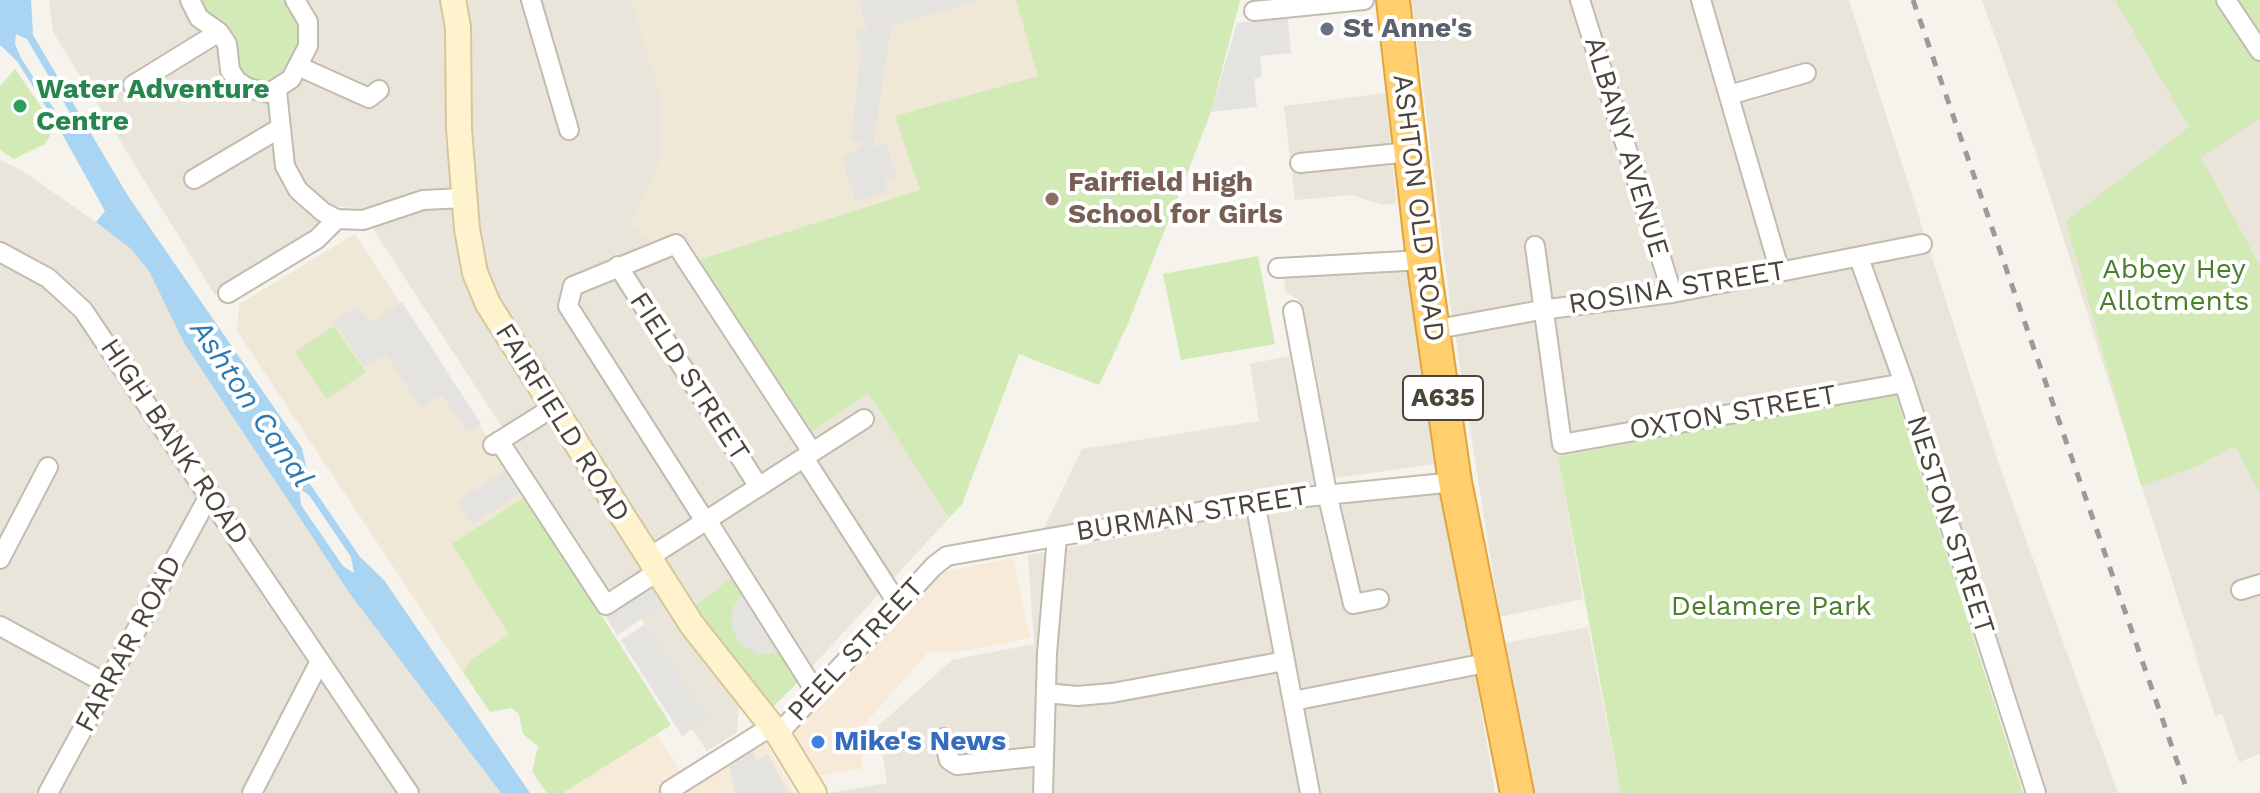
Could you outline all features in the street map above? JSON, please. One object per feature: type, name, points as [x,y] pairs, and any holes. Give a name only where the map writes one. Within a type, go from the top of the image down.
[{"type":"highway","name":"ASHTON OLD ROAD","points":[[1393,0],[1432,330],[1455,482],[1517,793]]},
{"type":"street","points":[[190,0],[199,18],[219,32],[227,44],[230,70],[237,81],[261,92],[277,91],[300,67],[310,32],[308,22],[295,0]]},
{"type":"street","name":"FAIRFIELD ROAD","points":[[453,0],[458,27],[463,198],[472,258],[480,286],[496,320],[652,565],[707,645],[775,730],[814,793]]},
{"type":"street","points":[[531,0],[569,130]]},
{"type":"street","points":[[1254,11],[1364,0]]},
{"type":"street","name":"ALBANY AVENUE","points":[[1580,0],[1672,293]]},
{"type":"street","points":[[1701,0],[1780,272]]},
{"type":"street","points":[[2226,0],[2260,51]]},
{"type":"street","points":[[133,85],[219,32]]},
{"type":"street","points":[[300,67],[369,98],[379,90]]},
{"type":"street","points":[[1729,95],[1806,73]]},
{"type":"street","points":[[277,91],[282,155],[289,177],[312,205],[337,219],[363,220],[423,200],[463,198]]},
{"type":"street","points":[[194,179],[280,128]]},
{"type":"street","points":[[1300,163],[1410,152]]},
{"type":"street","points":[[228,293],[317,239],[337,219]]},
{"type":"street","points":[[815,691],[568,306],[573,286],[676,244],[898,604]]},
{"type":"street","name":"ROSINA STREET","points":[[1432,330],[1541,310],[1672,293],[1922,244]]},
{"type":"street","points":[[1535,246],[1541,310]]},
{"type":"street","name":"HIGH BANK ROAD","points":[[0,252],[48,278],[83,310],[409,793]]},
{"type":"street","name":"NESTON STREET","points":[[1859,258],[1904,383],[2036,793]]},
{"type":"street","points":[[1278,268],[1423,260]]},
{"type":"street","name":"FIELD STREET","points":[[618,266],[759,487]]},
{"type":"street","name":"OXTON STREET","points":[[1541,310],[1562,444],[1904,383]]},
{"type":"street","points":[[1293,311],[1327,493],[1353,604],[1379,599]]},
{"type":"street","points":[[552,408],[496,443],[522,476],[606,605],[706,521],[864,419]]},
{"type":"street","points":[[0,559],[48,467]]},
{"type":"street","name":"BURMAN STREET","points":[[934,566],[947,556],[1255,502],[1455,482]]},
{"type":"street","name":"FARRAR ROAD","points":[[48,793],[210,494]]},
{"type":"street","points":[[1255,502],[1310,793]]},
{"type":"street","points":[[1043,793],[1042,756],[1057,537]]},
{"type":"street","name":"PEEL STREET","points":[[670,790],[775,730],[934,566]]},
{"type":"street","points":[[2241,590],[2260,584]]},
{"type":"street","points":[[0,626],[107,684]]},
{"type":"street","points":[[252,793],[320,661]]},
{"type":"street","points":[[1046,693],[1077,696],[1112,693],[1285,661]]},
{"type":"street","points":[[1293,701],[1491,662]]},
{"type":"street","points":[[943,738],[949,760],[957,765],[1042,756]]},
{"type":"shaded area","points":[[49,0],[632,0],[662,99],[662,156],[632,225],[658,244],[685,231],[692,236],[691,248],[812,432],[868,393],[949,518],[808,671],[734,576],[694,606],[663,557],[608,590],[360,209],[336,206],[317,232],[215,295],[53,32]]},
{"type":"shaded area","name":"Fairfield High School for Girls","points":[[632,0],[1240,0],[1211,112],[1129,321],[1099,385],[1019,354],[920,190],[698,260],[690,246],[692,236],[685,231],[658,244],[632,225],[662,156],[662,99]]},
{"type":"shaded area","points":[[858,0],[981,0],[891,26],[873,146],[886,143],[897,177],[885,181],[888,192],[855,202],[842,156],[857,151],[861,145],[860,142],[851,141],[861,49],[855,32],[867,28]]},
{"type":"shaded area","points":[[1412,0],[1849,0],[2000,468],[2118,793],[2043,793],[1895,394],[1558,457],[1583,599],[1500,617],[1450,303]]},
{"type":"shaded area","points":[[1982,0],[2260,0],[2260,754],[2239,762],[2222,714],[2215,716],[2036,152]]},
{"type":"shaded area","points":[[1288,18],[1291,53],[1260,56],[1262,77],[1254,79],[1257,107],[1211,112],[1237,23]]},
{"type":"shaded area","points":[[1386,93],[1396,203],[1383,205],[1352,195],[1295,200],[1284,106]]},
{"type":"shaded area","points":[[0,160],[21,170],[96,222],[131,249],[149,271],[184,343],[350,594],[501,793],[0,793]]},
{"type":"shaded area","points":[[355,234],[526,496],[509,634],[472,659],[463,672],[237,331],[239,304]]},
{"type":"shaded area","points":[[1408,268],[1435,464],[1335,478],[1312,349],[1306,350],[1299,300],[1286,293],[1284,277]]},
{"type":"shaded area","points":[[402,302],[481,424],[471,430],[467,432],[442,395],[421,408],[386,354],[364,366],[334,322],[358,305],[370,322]]},
{"type":"shaded area","points":[[1290,356],[1315,486],[1043,530],[1082,449],[1259,421],[1250,364]]},
{"type":"shaded area","points":[[507,469],[522,492],[472,525],[458,501]]},
{"type":"shaded area","points":[[1444,490],[1495,793],[830,793],[887,783],[878,726],[952,660],[1034,644],[1028,555],[1243,515]]},
{"type":"shaded area","points":[[1013,558],[1030,638],[952,653],[929,651],[858,732],[866,740],[860,746],[862,769],[819,775],[791,732],[942,572]]},
{"type":"shaded area","points":[[644,576],[663,605],[617,635],[598,605]]},
{"type":"shaded area","points":[[744,592],[780,652],[760,655],[740,644],[732,629],[732,610]]},
{"type":"shaded area","points":[[663,605],[739,706],[737,732],[707,751],[692,729],[707,718],[641,619]]},
{"type":"shaded area","points":[[645,624],[708,719],[682,736],[621,640]]},
{"type":"shaded area","points":[[1588,627],[1621,793],[1529,793],[1501,644]]},
{"type":"shaded area","points":[[657,734],[690,788],[766,743],[794,793],[563,793]]},
{"type":"shaded area","points":[[752,752],[757,760],[768,755],[789,793],[735,793],[729,767]]},
{"type":"green space","points":[[197,0],[284,0],[300,21],[300,41],[278,83],[255,84],[239,71]]},
{"type":"green space","points":[[1016,0],[1240,0],[1211,112],[1129,321],[1099,385],[1019,354],[962,504],[949,518],[868,393],[812,432],[698,260],[920,190],[895,116],[1038,76]]},
{"type":"green space","name":"Abbey Hey Allotments","points":[[2115,0],[2260,0],[2260,118],[2201,157],[2260,266],[2260,494],[2235,446],[2197,466],[2141,486],[2066,221],[2189,127]]},
{"type":"green space","name":"Water Adventure Centre","points":[[15,69],[55,127],[45,144],[14,159],[0,150],[0,86]]},
{"type":"green space","points":[[1258,256],[1275,344],[1181,360],[1163,274]]},
{"type":"green space","points":[[334,326],[366,372],[327,399],[295,352]]},
{"type":"green space","name":"Delamere Park","points":[[1895,393],[2023,793],[1621,793],[1558,457]]},
{"type":"green space","points":[[526,496],[671,725],[563,793],[547,793],[532,772],[538,746],[523,734],[519,714],[511,708],[490,712],[463,672],[472,659],[509,634],[452,544]]},
{"type":"green space","points":[[734,576],[744,592],[732,610],[732,629],[780,652],[798,682],[773,707],[694,606]]},
{"type":"water","name":"Ashton Canal","points":[[0,0],[31,0],[33,35],[128,196],[302,448],[310,484],[360,557],[384,580],[530,793],[501,793],[350,594],[184,343],[149,271],[131,249],[96,222],[105,211],[55,121],[17,61],[0,45]],"holes":[[[16,34],[27,39],[69,111],[70,123],[60,118],[21,58],[15,44]],[[299,488],[309,495],[351,557],[354,573],[343,566],[301,505]]]},
{"type":"railway","points":[[1913,0],[2188,793]]},
{"type":"place","name":"St Anne's","points":[[1327,29]]},
{"type":"place","name":"Water Adventure Centre","points":[[20,106]]},
{"type":"place","name":"Fairfield High School for Girls","points":[[1052,199]]},
{"type":"place","name":"Mike's News","points":[[818,742]]}]
